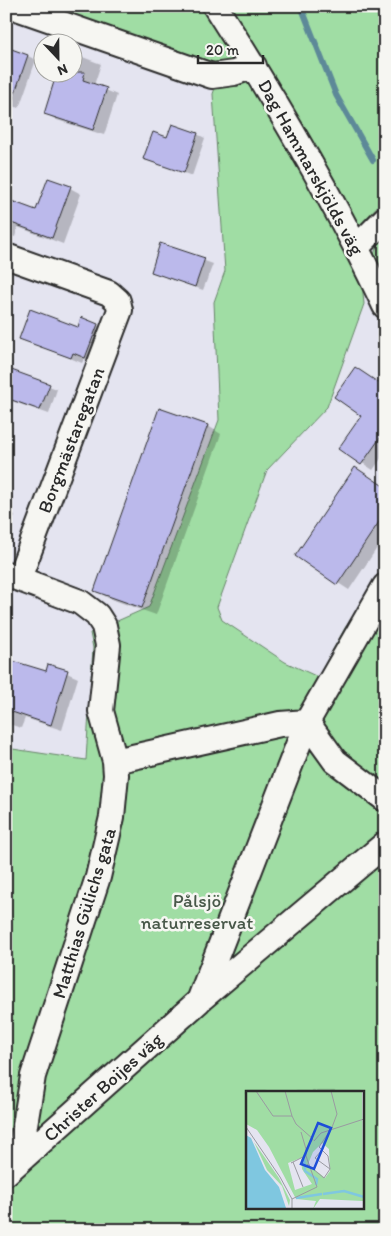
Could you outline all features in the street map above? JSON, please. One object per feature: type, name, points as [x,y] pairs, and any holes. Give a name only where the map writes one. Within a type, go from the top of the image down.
[{"type":"street","points":[[11,6],[212,76],[234,73],[254,66]]},
{"type":"street","name":"Dag Hammarskjölds väg","points":[[215,6],[254,66],[298,140],[357,247],[385,306]]},
{"type":"street","points":[[357,247],[385,219]]},
{"type":"street","name":"Borgmästaregatan","points":[[6,256],[109,293],[118,301],[120,310],[13,576]]},
{"type":"street","name":"Matthias Gülichs gata","points":[[13,576],[80,602],[97,615],[104,626],[108,645],[101,711],[115,761],[112,817],[98,877],[33,1076],[13,1167]]},
{"type":"street","points":[[308,722],[385,586]]},
{"type":"street","points":[[115,761],[280,724],[308,722]]},
{"type":"street","points":[[308,722],[335,761],[385,799]]},
{"type":"street","name":"Christer Boijes väg","points":[[199,1000],[308,722]]},
{"type":"street","name":"Christer Boijes väg","points":[[13,1167],[199,1000],[385,844]]},
{"type":"green space","name":"Pålsjö naturreservat","points":[[29,6],[374,6],[385,34],[385,198],[357,228],[364,304],[327,407],[267,470],[217,607],[222,620],[285,662],[318,677],[345,628],[385,569],[385,1230],[6,1230],[6,748],[86,760],[93,648],[90,633],[149,607],[219,420],[214,302],[225,271],[213,94],[216,85]]},
{"type":"green space","points":[[385,235],[385,288],[375,267],[374,255],[379,242]]},
{"type":"building","points":[[6,47],[28,55],[9,110],[6,109]]},
{"type":"building","points":[[82,72],[85,72],[83,80],[107,88],[93,130],[44,114],[54,82],[82,82]]},
{"type":"building","points":[[172,124],[198,133],[184,173],[143,159],[153,132],[167,137]]},
{"type":"building","points":[[48,178],[71,186],[52,238],[6,221],[6,199],[36,210]]},
{"type":"building","points":[[160,243],[205,258],[195,287],[151,272]]},
{"type":"building","points":[[30,309],[78,327],[81,317],[98,324],[85,358],[73,353],[71,358],[19,339]]},
{"type":"building","points":[[355,367],[385,387],[385,431],[361,465],[338,449],[361,416],[334,397]]},
{"type":"building","points":[[6,368],[50,384],[40,410],[6,398]]},
{"type":"building","points":[[159,408],[208,425],[142,608],[94,591]]},
{"type":"building","points":[[355,467],[385,487],[385,513],[337,585],[295,556]]},
{"type":"building","points":[[13,661],[46,671],[48,664],[68,670],[51,725],[6,710],[6,668],[10,669]]},
{"type":"waterway","points":[[301,6],[336,95],[373,160]]}]
